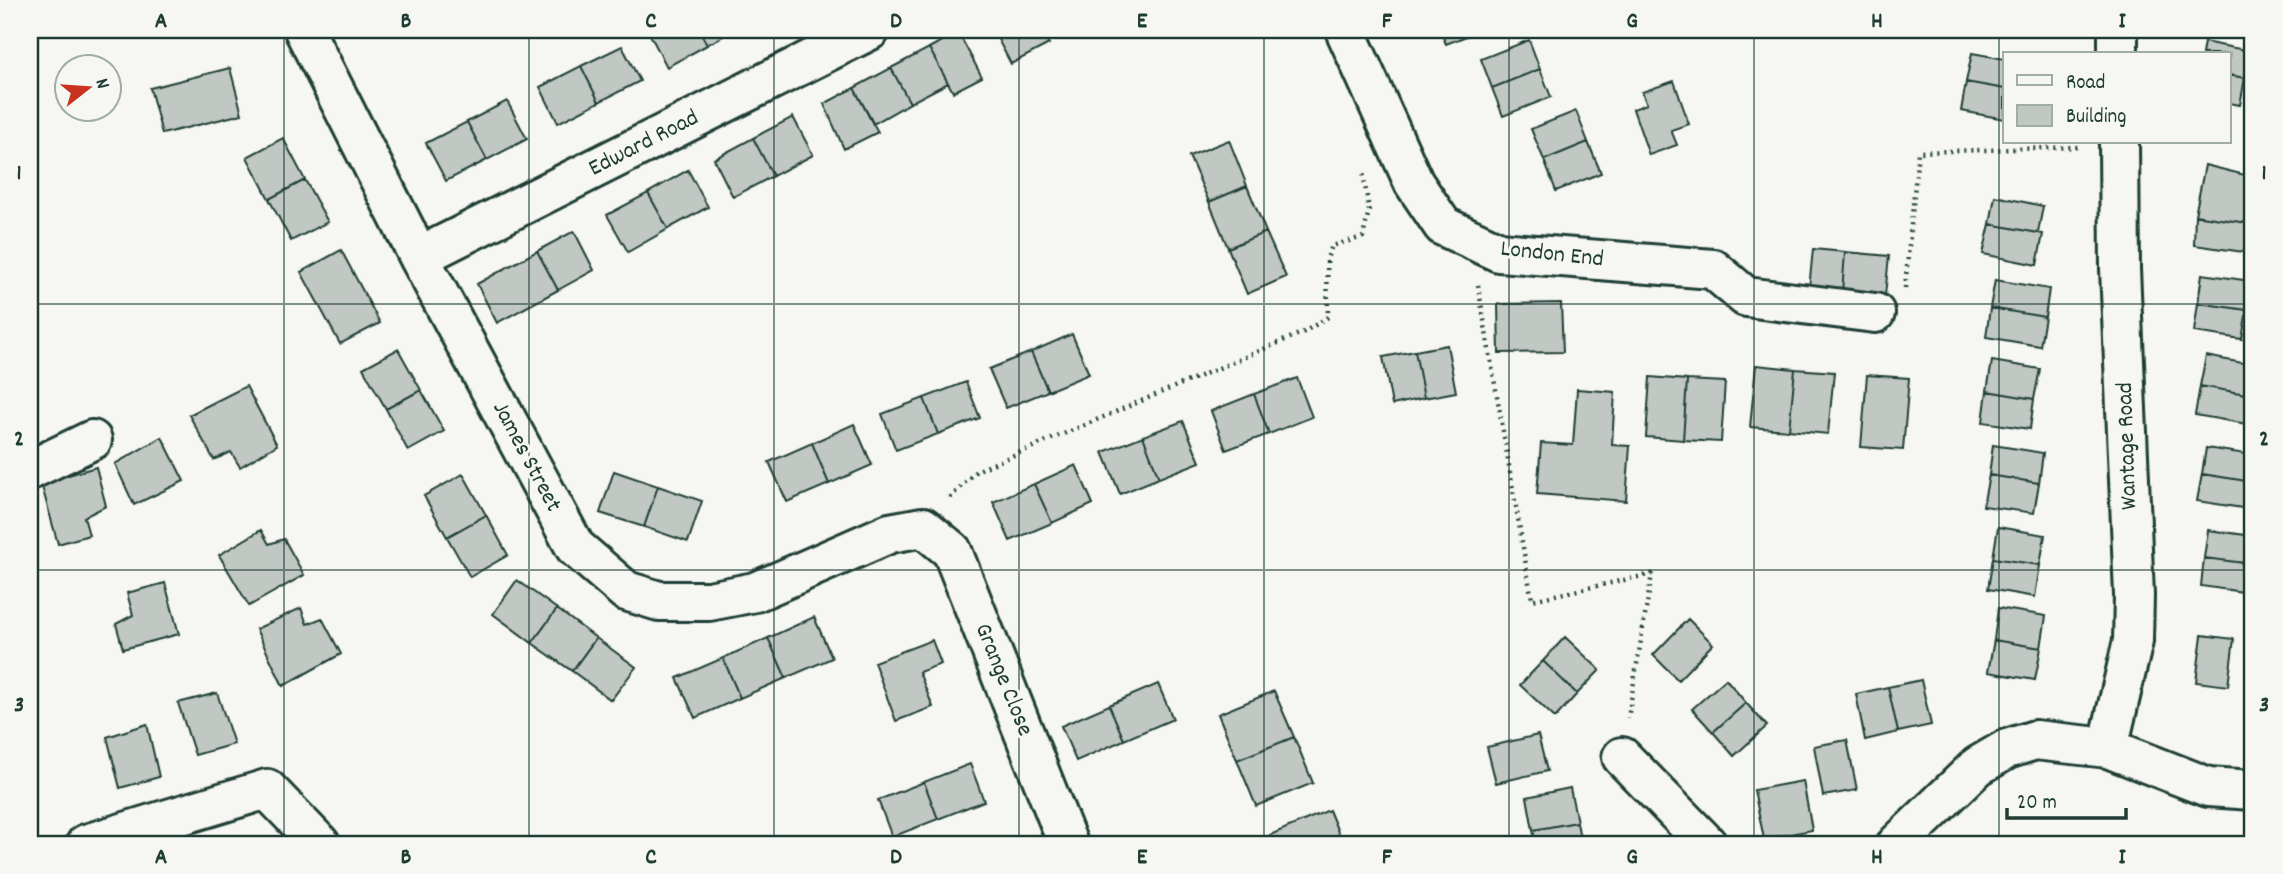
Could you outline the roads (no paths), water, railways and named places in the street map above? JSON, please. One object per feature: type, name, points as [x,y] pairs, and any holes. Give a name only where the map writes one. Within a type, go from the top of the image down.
[{"type":"street","name":"James Street","points":[[304,30],[419,257],[575,547],[626,590],[659,601],[709,601],[755,592],[890,533],[923,527]]},
{"type":"street","name":"Edward Road","points":[[419,257],[870,30]]},
{"type":"street","name":"London End","points":[[1345,30],[1414,183],[1443,226],[1499,252],[1713,269],[1746,297],[1875,313]]},
{"type":"street","points":[[2118,30],[2118,52]]},
{"type":"street","name":"Wantage Road","points":[[2108,748],[2133,641],[2134,596],[2120,269],[2119,144]]},
{"type":"street","points":[[30,470],[92,440]]},
{"type":"street","name":"Grange Close","points":[[923,527],[952,551],[1069,844]]},
{"type":"street","points":[[1897,844],[1978,766],[2007,749],[2035,740],[2108,748],[2208,788],[2253,790]]},
{"type":"street","points":[[1622,757],[1707,844]]},
{"type":"street","points":[[86,844],[267,789],[320,844]]}]
